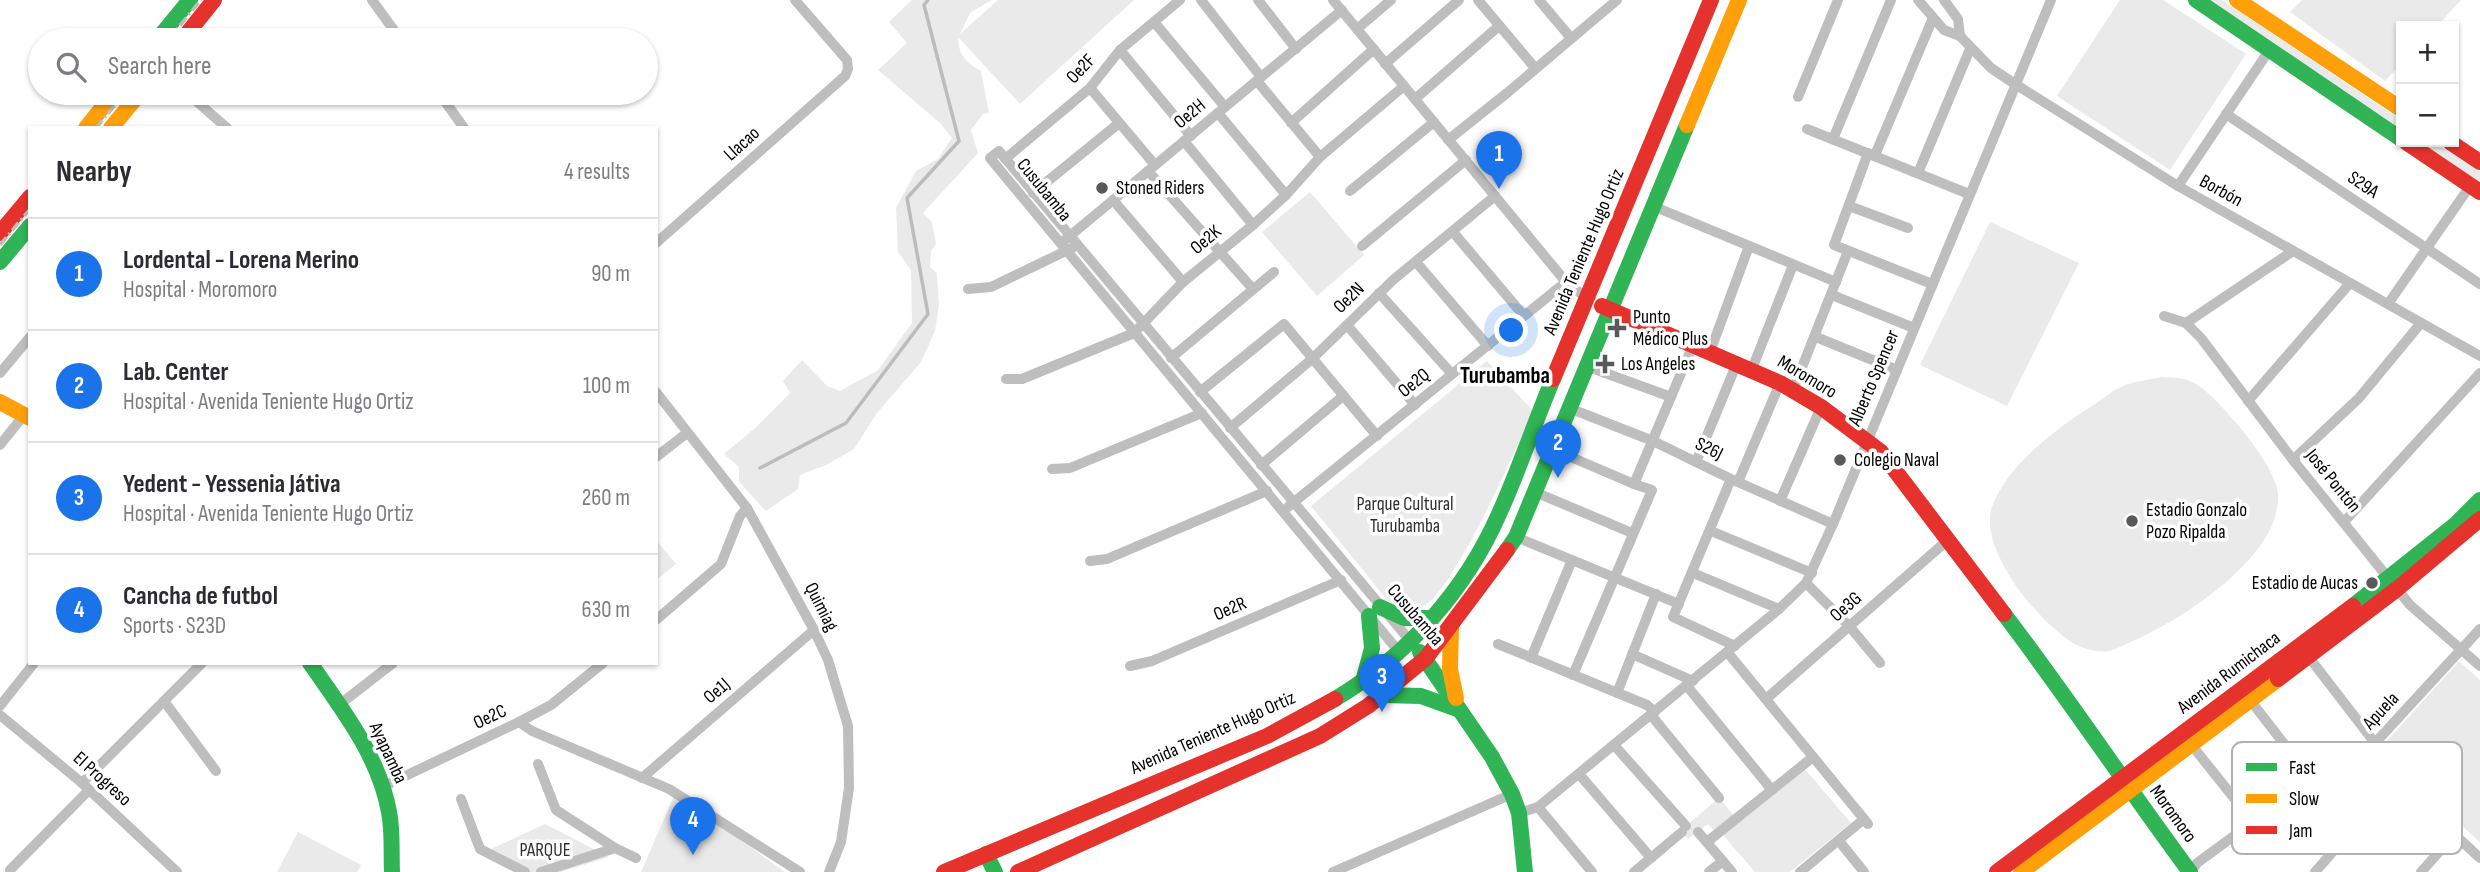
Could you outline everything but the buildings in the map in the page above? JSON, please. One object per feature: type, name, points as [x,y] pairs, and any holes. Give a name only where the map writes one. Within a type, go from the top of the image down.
[{"type":"main road","points":[[167,28],[190,0]]},
{"type":"main road","points":[[192,28],[214,0]]},
{"type":"main road","name":"Avenida Teniente Hugo Ortiz","points":[[944,872],[1267,736],[1307,716],[1363,680],[1406,647],[1464,575],[1498,516],[1711,0]]},
{"type":"main road","points":[[1012,844],[1022,871],[1320,736],[1383,695],[1420,662],[1451,627],[1516,537],[1739,0]]},
{"type":"main road","points":[[2196,0],[2396,136]]},
{"type":"main road","points":[[2236,0],[2396,106]]},
{"type":"main road","points":[[88,126],[104,105]]},
{"type":"main road","points":[[113,126],[130,105]]},
{"type":"main road","points":[[2413,147],[2475,189]]},
{"type":"main road","points":[[2458,147],[2480,162]]},
{"type":"main road","points":[[0,233],[28,199]]},
{"type":"main road","points":[[0,262],[28,228]]},
{"type":"main road","name":"Moromoro","points":[[1588,299],[1786,386],[1821,407],[1881,452],[2059,686],[2190,872]]},
{"type":"main road","points":[[0,402],[27,417]]},
{"type":"main road","name":"Avenida Rumichaca","points":[[1997,872],[2190,743],[2308,656],[2393,584],[2480,500]]},
{"type":"main road","name":"Avenida Rumichaca","points":[[2021,872],[2126,784],[2480,519]]},
{"type":"main road","points":[[1363,680],[1373,649],[1375,612],[1404,618],[1431,618]]},
{"type":"main road","points":[[1451,627],[1450,669],[1459,710]]},
{"type":"main road","name":"Cusubamba","points":[[1406,647],[1437,676],[1492,757],[1513,794],[1519,813],[1525,872]]},
{"type":"main road","name":"Ayapamba","points":[[311,665],[368,752],[382,787],[390,818],[392,872]]},
{"type":"main road","points":[[1383,695],[1423,695],[1459,710]]},
{"type":"main road","points":[[986,854],[995,872]]},
{"type":"street","points":[[372,0],[392,28]]},
{"type":"street","name":"Llacao","points":[[658,241],[845,76],[848,69],[847,60],[796,0]]},
{"type":"street","name":"Oe2F","points":[[1006,159],[1090,88],[1121,50],[1180,0]]},
{"type":"street","points":[[1201,0],[1291,123],[1321,157]]},
{"type":"street","points":[[1258,0],[1296,49]]},
{"type":"street","name":"Moromoro","points":[[1333,0],[1566,282],[1588,299]]},
{"type":"street","points":[[1357,29],[1391,0]]},
{"type":"street","points":[[1385,64],[1459,0]]},
{"type":"street","points":[[1478,0],[1535,68]]},
{"type":"street","points":[[1539,0],[1571,38]]},
{"type":"street","points":[[1596,0],[1605,10]]},
{"type":"street","points":[[1448,139],[1617,0]]},
{"type":"street","points":[[1798,97],[1838,0]]},
{"type":"street","points":[[1833,139],[1891,0]]},
{"type":"street","name":"Borbón","points":[[1918,0],[1944,30],[1960,36],[1991,68],[2015,84],[2178,186],[2480,356]]},
{"type":"street","name":"Borbón","points":[[1944,0],[1958,19],[1960,36]]},
{"type":"street","name":"Alberto Spencer","points":[[1519,813],[1538,807],[1653,714],[1779,609],[1809,578],[2051,0]]},
{"type":"street","name":"Oe2H","points":[[968,289],[991,287],[1068,244],[1113,200],[1342,10]]},
{"type":"street","points":[[1932,284],[1834,245],[1933,18]]},
{"type":"street","points":[[1154,22],[1286,195]]},
{"type":"street","points":[[1415,99],[1499,26]]},
{"type":"street","points":[[1918,173],[1970,48]]},
{"type":"street","points":[[1291,123],[1374,49]]},
{"type":"street","points":[[2178,186],[2270,49]]},
{"type":"street","points":[[1121,50],[1253,225]]},
{"type":"street","name":"Oe2K","points":[[1006,379],[1022,379],[1134,333],[1183,282],[1253,225],[1286,195],[1321,157],[1404,86]]},
{"type":"street","points":[[1090,88],[1219,251],[1253,289]]},
{"type":"street","points":[[201,105],[225,126]]},
{"type":"street","points":[[448,105],[463,126]]},
{"type":"street","name":"S29A","points":[[2227,114],[2480,284]]},
{"type":"street","points":[[1349,191],[1434,122]]},
{"type":"street","points":[[1033,192],[1118,124]]},
{"type":"street","points":[[1807,129],[1969,194]]},
{"type":"street","name":"Cusubamba","points":[[1375,612],[1341,580],[1134,333],[1068,244],[1033,192],[1006,159],[999,151],[990,158],[1068,244],[1142,323],[1293,503],[1375,612],[1406,647]]},
{"type":"street","points":[[1362,246],[1466,160]]},
{"type":"street","points":[[2388,304],[2475,189]]},
{"type":"street","name":"Oe2N","points":[[1230,428],[1312,359],[1379,293],[1495,196]]},
{"type":"street","points":[[1113,200],[1183,282]]},
{"type":"street","points":[[1653,206],[1836,282]]},
{"type":"street","points":[[1849,206],[1908,228]]},
{"type":"street","points":[[1453,232],[1524,316]]},
{"type":"street","points":[[1710,352],[1749,246]]},
{"type":"street","points":[[1800,872],[1866,821],[1766,699],[1732,649],[1673,617],[1735,481],[1786,386],[1816,337],[1848,251]]},
{"type":"street","points":[[2164,316],[2186,323],[2292,251]]},
{"type":"street","points":[[1416,262],[1488,346]]},
{"type":"street","points":[[1696,463],[1793,265]]},
{"type":"street","points":[[1171,358],[1274,272]]},
{"type":"street","name":"Oe2Q","points":[[1284,511],[1566,282]]},
{"type":"street","points":[[2248,401],[2350,283]]},
{"type":"street","points":[[1379,293],[1452,374]]},
{"type":"street","points":[[1832,295],[1914,328]]},
{"type":"street","name":"José Pontón","points":[[2186,323],[2201,338],[2293,460],[2410,605],[2480,666]]},
{"type":"street","points":[[2293,460],[2359,398],[2421,323]]},
{"type":"street","points":[[1200,392],[1284,324],[1377,436]]},
{"type":"street","points":[[1347,325],[1415,404]]},
{"type":"street","points":[[1816,337],[1896,370]]},
{"type":"street","points":[[0,373],[28,339]]},
{"type":"street","points":[[1634,484],[1693,345]]},
{"type":"street","points":[[1586,366],[1671,397]]},
{"type":"street","points":[[2343,522],[2480,373]]},
{"type":"street","name":"Quimiag","points":[[658,395],[747,508],[828,660],[848,726],[849,788],[841,842],[829,872]]},
{"type":"street","points":[[1261,465],[1343,396]]},
{"type":"street","points":[[1780,501],[1821,407]]},
{"type":"street","name":"S26J","points":[[1569,408],[1653,441],[1833,524]]},
{"type":"street","points":[[1052,469],[1070,468],[1202,413]]},
{"type":"street","points":[[0,445],[27,417]]},
{"type":"street","points":[[658,455],[687,433]]},
{"type":"street","points":[[1552,449],[1652,490],[1573,676]]},
{"type":"street","points":[[1090,561],[1107,559],[1266,491]]},
{"type":"street","points":[[1535,492],[1632,533]]},
{"type":"street","points":[[658,618],[721,564],[740,516],[747,508]]},
{"type":"street","points":[[1711,531],[1809,578],[1880,663]]},
{"type":"street","points":[[1516,537],[1679,604]]},
{"type":"street","name":"Oe3G","points":[[1766,699],[1949,539]]},
{"type":"street","points":[[1531,658],[1572,560]]},
{"type":"street","points":[[1693,573],[1779,609]]},
{"type":"street","name":"Oe2R","points":[[1130,666],[1152,661],[1341,580]]},
{"type":"street","points":[[1617,693],[1656,594]]},
{"type":"street","name":"Apuela","points":[[2376,742],[2480,629]]},
{"type":"street","name":"Oe1J","points":[[642,778],[814,630]]},
{"type":"street","points":[[1498,644],[1647,705],[1719,798]]},
{"type":"street","points":[[1632,653],[1690,683],[1772,790]]},
{"type":"street","points":[[2308,656],[2374,742]]},
{"type":"street","points":[[0,706],[32,665]]},
{"type":"street","points":[[10,870],[200,665]]},
{"type":"street","points":[[339,705],[390,665]]},
{"type":"street","name":"Oe2C","points":[[382,787],[551,705],[601,665]]},
{"type":"street","points":[[2250,700],[2283,742]]},
{"type":"street","points":[[164,701],[216,771]]},
{"type":"street","name":"El Progreso","points":[[0,715],[86,787],[177,872]]},
{"type":"street","points":[[519,722],[532,731],[669,789],[800,872]]},
{"type":"street","points":[[2190,743],[2232,796]]},
{"type":"street","points":[[1614,745],[1684,829],[1634,872]]},
{"type":"street","points":[[1707,842],[1813,757]]},
{"type":"street","points":[[538,764],[556,810],[615,848],[636,858]]},
{"type":"street","points":[[1578,774],[1651,858]]},
{"type":"street","points":[[1333,872],[1513,794]]},
{"type":"street","points":[[461,799],[480,849],[525,872]]},
{"type":"street","points":[[1538,807],[1592,872]]},
{"type":"street","points":[[1698,832],[1732,872]]},
{"type":"street","name":"Apuela","points":[[2190,872],[2197,863],[2232,837]]},
{"type":"street","points":[[1839,841],[1864,872]]},
{"type":"street","points":[[2462,842],[2480,858]]},
{"type":"street","points":[[541,872],[615,848]]},
{"type":"street","points":[[2315,872],[2331,854]]},
{"type":"street","points":[[2421,872],[2437,854]]},
{"type":"street","points":[[1709,872],[1723,861]]},
{"type":"green space","points":[[912,0],[992,0],[970,13],[960,34],[998,0],[1134,0],[1020,104],[958,37],[964,58],[981,71],[989,113],[983,114],[971,130],[978,153],[923,213],[932,222],[936,244],[931,251],[930,267],[937,273],[939,304],[935,331],[921,362],[877,413],[854,449],[826,465],[800,475],[798,489],[766,511],[739,482],[739,467],[724,454],[790,393],[783,381],[802,360],[827,386],[840,391],[878,370],[912,323],[911,270],[898,252],[896,208],[916,171],[938,159],[952,138],[940,123],[878,70],[907,43],[889,22]]},
{"type":"green space","points":[[2120,0],[2163,0],[2246,54],[2170,170],[2057,96]]},
{"type":"green space","points":[[2203,0],[2222,0],[2396,117],[2396,128]]},
{"type":"green space","points":[[2302,0],[2461,0],[2442,21],[2396,21],[2396,69],[2385,81],[2290,12]]},
{"type":"green space","points":[[2426,147],[2442,147],[2480,172],[2480,183]]},
{"type":"green space","points":[[1310,192],[1364,255],[1317,296],[1262,232]]},
{"type":"green space","points":[[1990,222],[2079,263],[2007,406],[1920,365]]},
{"type":"green space","name":"Parque Cultural Turubamba","points":[[1487,361],[1533,411],[1483,517],[1450,576],[1435,596],[1422,607],[1401,610],[1388,601],[1311,506]]},
{"type":"green space","name":"Estadio Gonzalo Pozo Ripalda","points":[[2161,377],[2184,379],[2194,383],[2215,400],[2243,430],[2275,481],[2276,512],[2266,536],[2249,560],[2201,602],[2116,649],[2096,651],[2073,643],[2059,633],[2014,582],[1993,541],[1990,521],[1993,504],[2012,473],[2053,433],[2118,388]]},
{"type":"green space","points":[[658,542],[676,564],[658,578]]},
{"type":"green space","points":[[2459,661],[2480,680],[2480,842],[2462,826],[2462,742],[2386,742]]},
{"type":"green space","points":[[1804,768],[1851,823],[1790,872],[1755,872],[1723,835]]},
{"type":"green space","points":[[674,796],[717,823],[785,872],[641,872]]},
{"type":"green space","points":[[1719,798],[1734,816],[1715,831],[1708,824],[1688,839],[1681,830]]},
{"type":"green space","name":"PARQUE","points":[[545,824],[609,857],[561,872],[523,872],[491,849]]},
{"type":"green space","points":[[298,832],[361,865],[357,872],[277,872]]},
{"type":"waterway","points":[[760,468],[846,423],[928,314],[907,198],[959,141],[924,5],[928,0]]},
{"type":"railway","points":[[178,28],[201,0]]},
{"type":"railway","points":[[98,126],[115,105]]},
{"type":"railway","points":[[0,245],[28,211]]},
{"type":"traffic: fast","points":[[167,28],[190,0]]},
{"type":"traffic: fast","points":[[2196,0],[2396,136]]},
{"type":"traffic: fast","points":[[1507,550],[1516,537],[1687,125]]},
{"type":"traffic: fast","points":[[0,262],[28,228]]},
{"type":"traffic: fast","points":[[1335,699],[1361,682],[1410,642],[1451,595],[1469,569],[1499,514],[1553,379]]},
{"type":"traffic: fast","points":[[2353,606],[2456,524],[2480,500]]},
{"type":"traffic: fast","points":[[1380,607],[1404,618],[1431,618]]},
{"type":"traffic: fast","points":[[2004,614],[2190,872]]},
{"type":"traffic: fast","points":[[1364,678],[1372,648],[1369,616]]},
{"type":"traffic: fast","points":[[1420,652],[1492,757],[1512,794],[1519,813],[1525,872]]},
{"type":"traffic: fast","points":[[311,665],[358,734],[377,772],[390,820],[392,872]]},
{"type":"traffic: fast","points":[[1383,695],[1421,696],[1457,709]]},
{"type":"traffic: fast","points":[[986,854],[995,872]]},
{"type":"traffic: slow","points":[[1687,125],[1739,0]]},
{"type":"traffic: slow","points":[[2237,0],[2396,106]]},
{"type":"traffic: slow","points":[[88,126],[104,105]]},
{"type":"traffic: slow","points":[[113,126],[130,105]]},
{"type":"traffic: slow","points":[[0,402],[28,417]]},
{"type":"traffic: slow","points":[[1451,627],[1450,669],[1456,698]]},
{"type":"traffic: slow","points":[[2021,872],[2278,679]]},
{"type":"traffic: jam","points":[[192,28],[214,0]]},
{"type":"traffic: jam","points":[[1553,379],[1711,0]]},
{"type":"traffic: jam","points":[[2413,147],[2480,192]]},
{"type":"traffic: jam","points":[[2458,147],[2480,162]]},
{"type":"traffic: jam","points":[[0,233],[28,199]]},
{"type":"traffic: jam","points":[[1602,306],[1780,383],[1821,407],[1881,452],[2004,614]]},
{"type":"traffic: jam","points":[[2278,679],[2397,589],[2480,519]]},
{"type":"traffic: jam","points":[[1018,872],[1320,736],[1368,706],[1426,658],[1507,550]]},
{"type":"traffic: jam","points":[[1997,872],[2353,606]]},
{"type":"traffic: jam","points":[[944,872],[1267,736],[1335,699]]},
{"type":"place","name":"Stoned Riders","points":[[1102,188]]},
{"type":"place","name":"Lordental - Lorena Merino","points":[[1499,189]]},
{"type":"place","name":"Punto Médico Plus","points":[[1617,328]]},
{"type":"place","name":"Los Angeles","points":[[1605,364]]},
{"type":"place","name":"Colegio Naval","points":[[1840,460]]},
{"type":"place","name":"Lab. Center","points":[[1558,478]]},
{"type":"place","name":"Estadio Gonzalo Pozo Ripalda","points":[[2132,521]]},
{"type":"place","name":"Estadio de Aucas","points":[[2372,583]]},
{"type":"place","name":"Yedent - Yessenia Játiva","points":[[1382,712]]},
{"type":"place","name":"Cancha de futbol","points":[[693,855]]},
{"type":"district","name":"Turubamba","points":[[1505,376]]}]
